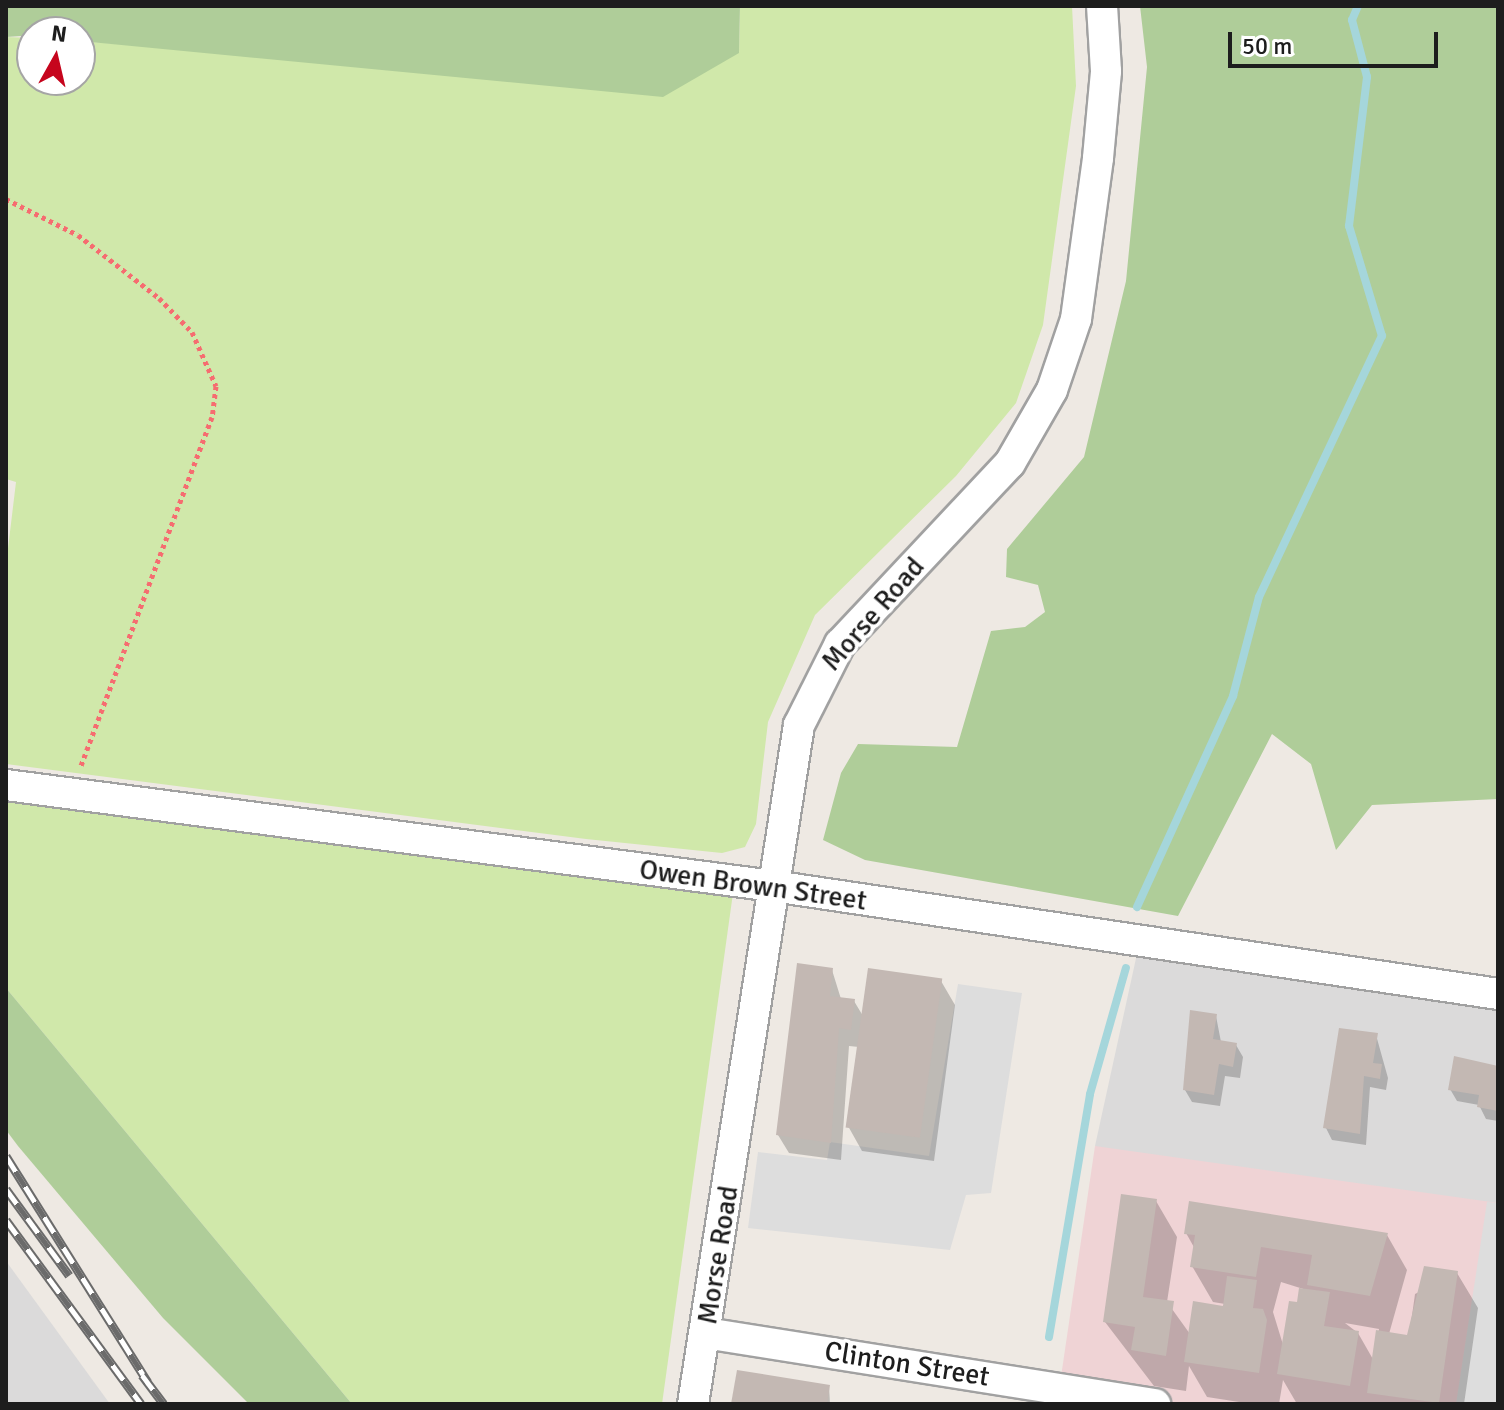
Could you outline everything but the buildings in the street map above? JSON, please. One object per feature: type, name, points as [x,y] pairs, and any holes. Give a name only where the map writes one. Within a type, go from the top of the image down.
[{"type":"street","name":"Morse Road","points":[[693,1404],[773,886],[789,762],[820,673],[864,615],[1010,463],[1052,390],[1076,319],[1098,158],[1106,71],[1102,6]]},
{"type":"street","name":"Owen Brown Street","points":[[6,785],[773,886],[1498,994]]},
{"type":"street","name":"Clinton Street","points":[[705,1333],[1155,1404]]},
{"type":"path","points":[[6,199],[78,235],[159,298],[192,332],[216,386],[212,417],[71,794]]},
{"type":"shaded area","points":[[1140,940],[1498,991],[1498,1203],[1486,1202],[1456,1404],[1095,1146]]},
{"type":"shaded area","points":[[958,984],[1022,993],[991,1193],[966,1195],[950,1250],[748,1228],[758,1152],[827,1160],[830,1142],[929,1156]]},
{"type":"shaded area","points":[[1095,1146],[1498,1203],[1498,1404],[1057,1404]]},
{"type":"shaded area","points":[[1487,1202],[1498,1203],[1498,1404],[1456,1404]]},
{"type":"shaded area","points":[[6,1261],[110,1404],[6,1404]]},
{"type":"green space","points":[[6,6],[740,6],[739,53],[663,97],[96,43],[96,16],[16,16],[16,36],[6,37]]},
{"type":"green space","points":[[740,6],[1072,6],[1076,86],[1043,325],[1016,403],[956,476],[815,615],[768,722],[756,824],[745,847],[722,853],[586,839],[6,764],[6,565],[16,482],[6,479],[6,37],[16,37],[16,96],[96,96],[96,42],[220,52],[739,53]]},
{"type":"green space","points":[[1140,6],[1498,6],[1498,799],[1372,805],[1336,850],[1311,764],[1272,734],[1178,916],[865,860],[823,840],[841,773],[858,744],[957,747],[991,631],[1025,627],[1045,612],[1038,585],[1006,577],[1007,549],[1084,457],[1126,281],[1147,67]]},
{"type":"green space","points":[[6,797],[733,893],[662,1404],[352,1404],[6,988]]},
{"type":"green space","points":[[6,988],[352,1404],[249,1404],[163,1318],[18,1146],[6,1130]]},
{"type":"waterway","points":[[1137,907],[1233,696],[1259,597],[1382,336],[1349,226],[1367,77],[1352,20],[1358,6]]},
{"type":"waterway","points":[[1049,1337],[1090,1094],[1126,968]]},
{"type":"railway","points":[[6,1156],[148,1382]]},
{"type":"railway","points":[[6,1189],[69,1275]]},
{"type":"railway","points":[[6,1220],[141,1404]]},
{"type":"railway","points":[[142,1375],[164,1404]]}]
